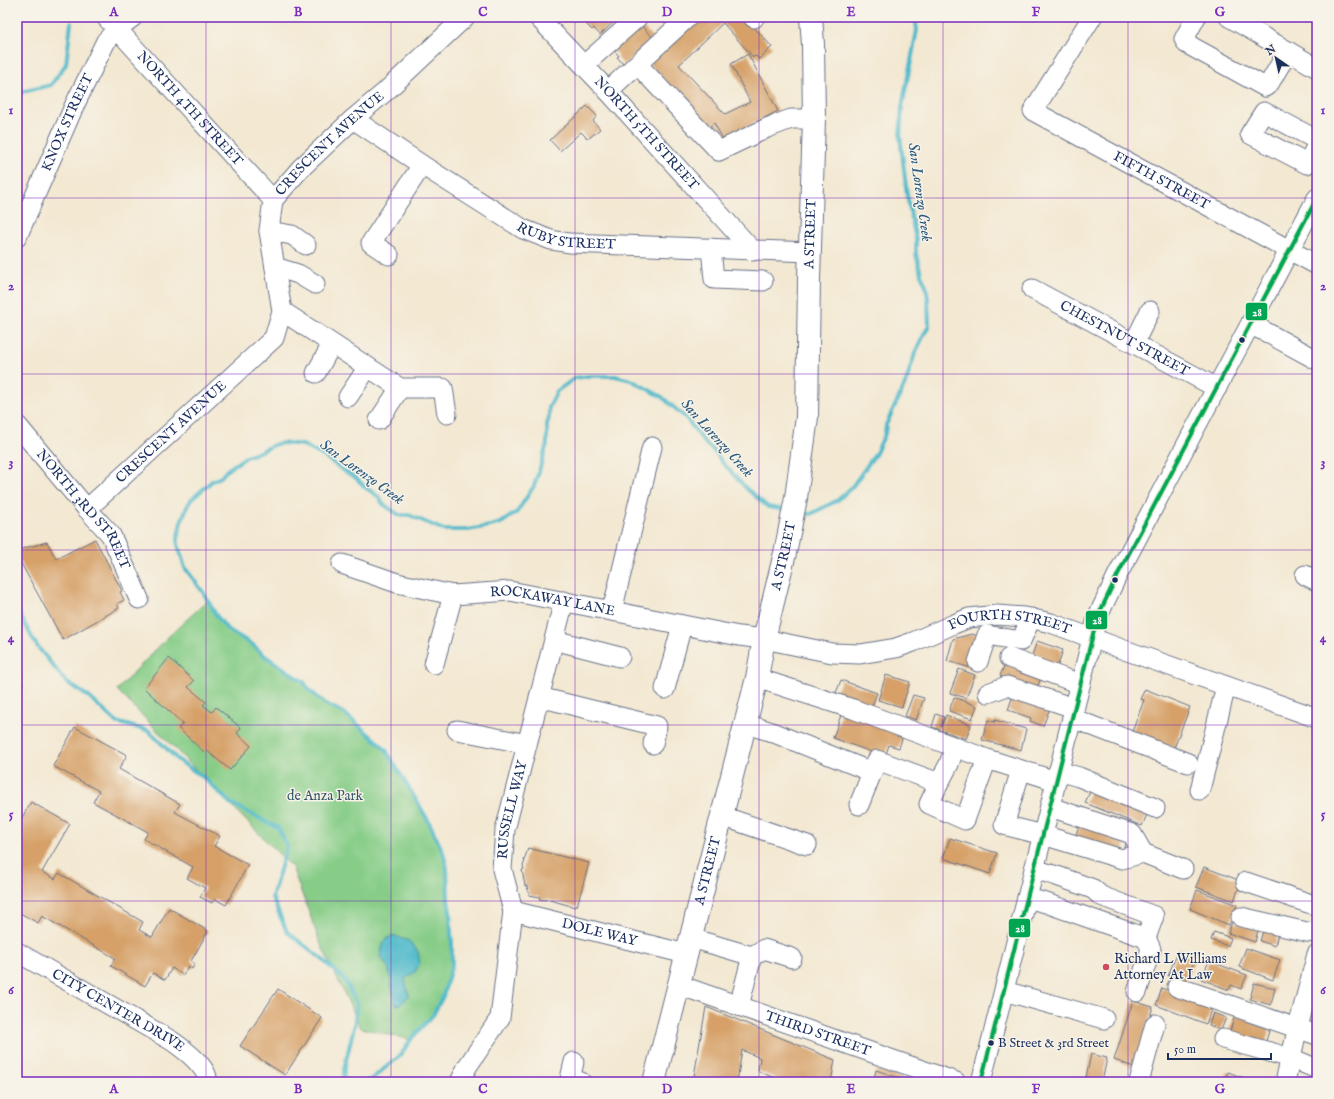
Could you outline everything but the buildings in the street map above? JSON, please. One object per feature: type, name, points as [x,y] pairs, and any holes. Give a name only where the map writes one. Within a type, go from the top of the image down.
[{"type":"main road","name":"A STREET","points":[[654,1082],[757,678],[764,639],[785,553],[796,498],[807,417],[814,119],[813,44],[811,17]]},
{"type":"street","name":"KNOX STREET","points":[[17,237],[75,104],[106,41],[112,23],[132,17]]},
{"type":"street","name":"CRESCENT AVENUE","points":[[87,509],[274,338],[282,311],[269,231],[273,200],[301,168],[465,17]]},
{"type":"street","name":"NORTH 5TH STREET","points":[[538,17],[608,91],[753,251]]},
{"type":"street","points":[[581,62],[625,17]]},
{"type":"street","points":[[581,62],[638,17]]},
{"type":"street","points":[[608,91],[688,17]]},
{"type":"street","name":"FIFTH STREET","points":[[1092,17],[1033,111],[1317,265]]},
{"type":"street","points":[[1196,17],[1184,39],[1187,44],[1265,87],[1269,84],[1288,51]]},
{"type":"street","points":[[1229,17],[1317,68]]},
{"type":"street","name":"NORTH 4TH STREET","points":[[112,23],[273,200]]},
{"type":"street","points":[[637,64],[719,151],[767,128],[791,119],[814,119]]},
{"type":"street","points":[[1317,140],[1264,112],[1250,134],[1312,168],[1317,146]]},
{"type":"street","name":"RUBY STREET","points":[[353,119],[422,165],[524,228],[551,240],[569,243],[811,252]]},
{"type":"street","points":[[388,255],[371,244],[422,165]]},
{"type":"street","points":[[981,1082],[1097,618],[1118,574],[1290,250],[1312,221],[1317,198]]},
{"type":"street","points":[[269,231],[292,235],[306,245]]},
{"type":"street","points":[[711,248],[714,279],[763,281]]},
{"type":"street","points":[[274,267],[298,274],[315,284]]},
{"type":"street","name":"CHESTNUT STREET","points":[[1032,288],[1217,388]]},
{"type":"street","points":[[282,311],[400,388],[443,388],[446,414]]},
{"type":"street","points":[[1134,343],[1150,311]]},
{"type":"street","points":[[1250,325],[1317,360]]},
{"type":"street","points":[[316,373],[332,344]]},
{"type":"street","points":[[348,397],[368,367]]},
{"type":"street","points":[[379,420],[400,388]]},
{"type":"street","name":"NORTH 3RD STREET","points":[[17,426],[111,535],[139,599]]},
{"type":"street","points":[[612,611],[652,447]]},
{"type":"street","name":"ROCKAWAY LANE","points":[[342,564],[397,583],[453,595],[510,591],[739,636],[764,639]]},
{"type":"street","points":[[434,664],[453,595]]},
{"type":"street","name":"RUSSELL WAY","points":[[460,1082],[467,1066],[500,1018],[513,911],[502,869],[505,830],[564,601]]},
{"type":"street","points":[[978,662],[987,635],[990,616]]},
{"type":"street","name":"FOURTH STREET","points":[[764,639],[832,653],[860,654],[896,648],[961,621],[990,616],[1031,618],[1051,623],[1317,718]]},
{"type":"street","points":[[987,635],[1021,641],[1031,618]]},
{"type":"street","points":[[664,689],[682,625]]},
{"type":"street","points":[[554,640],[620,657]]},
{"type":"street","points":[[1009,658],[1080,684]]},
{"type":"street","points":[[757,678],[853,709],[987,759],[1022,770],[1057,776],[1079,777],[1155,808]]},
{"type":"street","points":[[988,693],[1007,686],[1188,763]]},
{"type":"street","points":[[1200,790],[1226,686]]},
{"type":"street","points":[[539,696],[657,726],[653,744]]},
{"type":"street","points":[[745,724],[769,731],[872,772]]},
{"type":"street","points":[[458,730],[527,744]]},
{"type":"street","points":[[955,747],[949,764],[929,804],[965,820],[987,759]]},
{"type":"street","points":[[859,805],[877,760],[939,783]]},
{"type":"street","points":[[1022,770],[1004,825],[1043,835],[1122,860],[1143,853]]},
{"type":"street","points":[[1050,807],[1132,834],[1143,853],[1183,869]]},
{"type":"street","points":[[722,816],[807,845]]},
{"type":"street","points":[[1034,869],[1093,889],[1101,896],[1154,916],[1146,938],[1151,949],[1137,992]]},
{"type":"street","points":[[1246,882],[1317,906]]},
{"type":"street","points":[[1027,898],[1046,903],[1146,938]]},
{"type":"street","name":"DOLE WAY","points":[[513,911],[688,946],[752,956]]},
{"type":"street","points":[[1241,917],[1317,933]]},
{"type":"street","points":[[739,1006],[752,956],[764,949],[792,958]]},
{"type":"street","name":"CITY CENTER DRIVE","points":[[17,952],[172,1041],[191,1055],[204,1070],[208,1079],[207,1082]]},
{"type":"street","points":[[1285,1082],[1291,1058],[1305,1024],[1316,959]]},
{"type":"street","name":"THIRD STREET","points":[[679,985],[956,1082]]},
{"type":"street","points":[[1184,985],[1305,1024],[1317,1035]]},
{"type":"street","points":[[1004,991],[1104,1019]]},
{"type":"street","points":[[1139,1082],[1155,1024]]},
{"type":"street","points":[[1224,1039],[1291,1058],[1317,1069]]},
{"type":"street","points":[[574,1062],[570,1079],[580,1082]]},
{"type":"green space","name":"de Anza Park","points":[[208,600],[216,615],[227,629],[253,645],[265,656],[304,682],[309,690],[326,704],[344,713],[386,750],[428,820],[443,852],[447,868],[448,901],[453,943],[452,965],[439,1005],[428,1022],[411,1040],[361,1028],[321,945],[292,867],[117,690],[169,636]]},
{"type":"water","points":[[393,935],[409,941],[418,951],[420,963],[415,972],[405,979],[409,996],[400,1005],[395,1004],[388,967],[380,957],[384,941]]},
{"type":"waterway","name":"San Lorenzo Creek","points":[[799,513],[811,514],[838,500],[852,487],[876,453],[885,434],[886,425],[906,382],[915,353],[929,325],[928,299],[926,286],[916,254],[916,240],[907,195],[900,136],[902,107],[917,30],[915,17]]},
{"type":"waterway","points":[[17,93],[51,85],[66,64],[71,23]]},
{"type":"waterway","name":"San Lorenzo Creek","points":[[363,1082],[370,1080],[400,1056],[412,1038],[433,1015],[443,996],[452,964],[447,868],[443,852],[428,820],[386,750],[344,713],[326,704],[309,690],[304,682],[265,656],[253,645],[227,629],[216,615],[203,592],[185,568],[178,545],[181,522],[191,500],[212,481],[221,477],[227,470],[246,457],[276,444],[285,443],[303,445],[325,457],[356,478],[365,487],[379,497],[383,504],[399,515],[409,515],[444,530],[468,530],[501,523],[517,512],[534,486],[547,444],[549,407],[557,391],[575,378],[589,376],[615,376],[631,380],[662,397],[686,418],[705,443],[715,452],[721,461],[747,489],[768,507],[787,510]]},
{"type":"waterway","points":[[17,610],[37,646],[66,682],[89,697],[116,722],[149,731],[178,760],[203,777],[230,803],[278,828],[287,846],[272,897],[287,932],[322,959],[345,980],[357,1004],[354,1027],[344,1069],[343,1082]]},
{"type":"transit line","name":"28","points":[[981,1082],[1097,618],[1118,574],[1317,198]]},
{"type":"place","name":"Richard L Williams Attorney At Law","points":[[1106,967]]},
{"type":"place","name":"B Street & 3rd Street","points":[[991,1043]]}]
